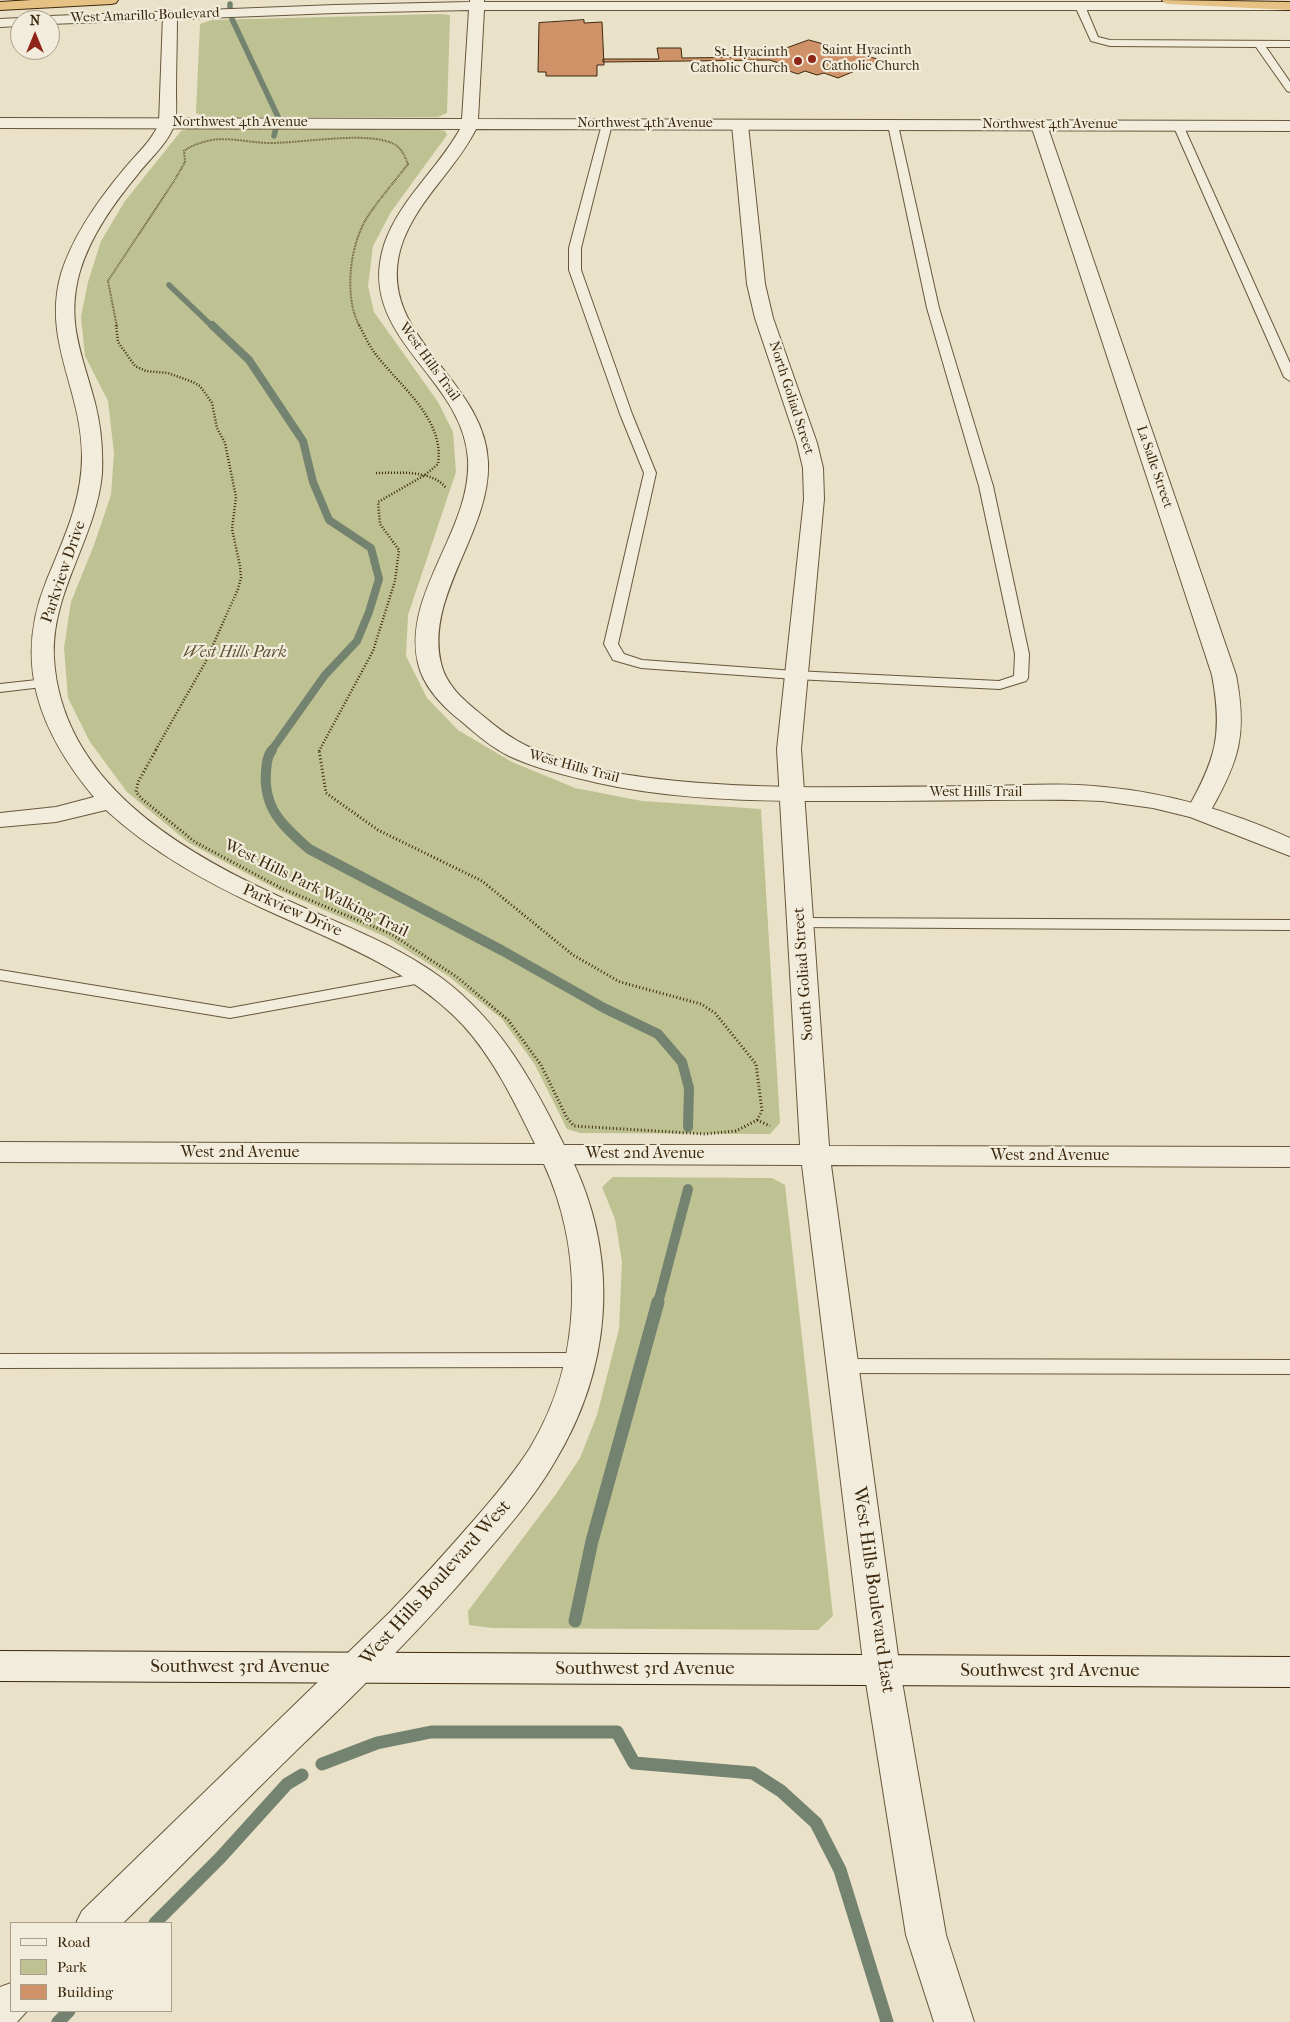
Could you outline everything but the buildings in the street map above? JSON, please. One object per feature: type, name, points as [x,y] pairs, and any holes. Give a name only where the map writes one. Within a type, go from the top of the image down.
[{"type":"highway","name":"West Amarillo Boulevard","points":[[0,6],[111,0]]},
{"type":"highway","points":[[1169,0],[1290,6]]},
{"type":"street","name":"West Amarillo Boulevard","points":[[60,20],[477,3],[1290,6]]},
{"type":"street","name":"West Hills Trail","points":[[477,3],[470,124],[468,131],[404,220],[394,240],[389,257],[388,274],[391,302],[399,322],[409,338],[457,399],[471,428],[478,463],[478,480],[472,501],[434,604],[425,644],[430,668],[452,703],[489,733],[524,754],[582,772],[646,786],[715,792],[1099,794],[1164,802],[1199,810],[1237,824],[1290,848]]},
{"type":"street","points":[[167,123],[170,15]]},
{"type":"street","name":"Northwest 4th Avenue","points":[[0,123],[1290,126]]},
{"type":"street","name":"Parkview Drive","points":[[167,123],[158,139],[98,214],[84,238],[67,283],[64,308],[66,340],[87,409],[92,442],[92,464],[86,508],[45,620],[42,658],[46,683],[56,719],[71,751],[93,782],[110,800],[139,825],[199,866],[263,900],[385,953],[453,1002],[480,1028],[500,1056],[527,1099],[555,1154]]},
{"type":"street","name":"North Goliad Street","points":[[740,125],[756,284],[764,318],[807,443],[813,468],[814,499],[789,748],[792,793]]},
{"type":"street","name":"La Salle Street","points":[[1039,125],[1224,675],[1231,721],[1229,741],[1220,771],[1199,810]]},
{"type":"street","name":"South Goliad Street","points":[[792,793],[815,1154]]},
{"type":"street","points":[[0,820],[50,817],[80,811],[110,800]]},
{"type":"street","name":"West 2nd Avenue","points":[[0,1152],[1290,1157]]},
{"type":"street","name":"West Hills Boulevard West","points":[[97,1922],[236,1785],[361,1667],[444,1579],[518,1491],[545,1450],[561,1416],[580,1360],[589,1286],[583,1230],[565,1176],[555,1154]]},
{"type":"street","name":"West Hills Boulevard East","points":[[815,1154],[882,1670],[926,1934],[954,2022]]},
{"type":"street","name":"Southwest 3rd Avenue","points":[[0,1666],[1290,1672]]},
{"type":"street","points":[[0,2012],[10,2002]]},
{"type":"lane","points":[[1080,6],[1094,39],[1110,43],[1290,44]]},
{"type":"lane","points":[[1259,44],[1290,89]]},
{"type":"lane","points":[[607,124],[575,248],[576,270],[626,414],[650,473],[611,644],[618,657],[641,664],[796,675],[1000,685],[1022,678],[1022,654],[986,486],[933,308],[893,125]]},
{"type":"lane","points":[[1178,126],[1290,377]]},
{"type":"lane","points":[[0,688],[46,683]]},
{"type":"lane","points":[[801,923],[1290,925]]},
{"type":"lane","points":[[0,976],[230,1013],[420,978]]},
{"type":"lane","points":[[0,1361],[580,1360]]},
{"type":"lane","points":[[843,1366],[1290,1367]]},
{"type":"path","name":"West Hills Park Walking Trail","points":[[356,139],[385,140],[402,149],[408,164],[367,217],[353,251],[350,284],[357,322],[374,352],[416,400],[432,425],[439,457],[438,464],[425,475],[378,502],[380,524],[398,550],[395,581],[373,651],[319,750],[326,793],[378,830],[482,881],[573,955],[612,978],[620,982],[701,1004],[715,1013],[756,1064],[762,1111],[757,1120],[736,1131],[705,1134],[574,1126],[567,1118],[541,1065],[508,1020],[456,977],[390,934],[281,888],[195,842],[136,792],[138,782],[206,663],[241,578],[238,554],[233,538],[236,497],[225,443],[217,428],[212,403],[200,386],[193,382],[168,373],[139,369],[130,360],[118,342],[108,281],[174,181],[185,162],[183,153],[186,149],[214,140],[271,144],[356,139]]},
{"type":"path","points":[[376,473],[425,475],[445,484],[447,493]]},
{"type":"green space","points":[[450,15],[447,113],[438,117],[205,117],[196,113],[200,24],[212,20]]},
{"type":"green space","name":"West Hills Park","points":[[191,128],[434,129],[445,131],[447,135],[391,212],[373,246],[368,286],[374,312],[438,402],[453,432],[456,472],[408,615],[406,656],[427,698],[458,730],[512,762],[575,788],[642,801],[761,809],[780,1123],[770,1134],[580,1133],[567,1129],[535,1065],[502,1019],[448,976],[386,937],[278,890],[189,843],[127,792],[90,742],[68,698],[64,648],[71,602],[94,545],[111,495],[114,453],[108,401],[85,356],[81,317],[88,282],[101,241],[125,201],[181,131]]},
{"type":"green space","points":[[613,1177],[772,1178],[785,1185],[833,1616],[818,1630],[492,1628],[469,1625],[468,1611],[556,1494],[580,1458],[597,1415],[619,1329],[622,1262],[615,1219],[602,1187]]},
{"type":"waterway","points":[[232,19],[279,119]]},
{"type":"waterway","points":[[274,136],[276,128]]},
{"type":"waterway","points":[[169,285],[213,327]]},
{"type":"waterway","points":[[212,325],[249,360],[303,441],[313,482],[329,520],[371,548],[379,579],[369,612],[357,641],[325,675],[271,751]]},
{"type":"waterway","points":[[272,750],[268,757],[266,771],[266,784],[271,806],[283,824],[309,849],[503,951],[604,1008],[658,1034],[682,1062],[689,1088],[688,1127]]},
{"type":"waterway","points":[[658,1303],[688,1189]]},
{"type":"waterway","points":[[575,1621],[592,1541],[658,1302]]},
{"type":"waterway","points":[[322,1764],[377,1743],[431,1732],[617,1732],[634,1763],[753,1773],[781,1791],[816,1823],[840,1870],[887,2022]]},
{"type":"waterway","points":[[156,1922],[220,1858],[287,1784],[302,1775]]},
{"type":"waterway","points":[[58,2022],[68,2012]]},
{"type":"place","name":"Saint Hyacinth Catholic Church","points":[[812,59]]},
{"type":"place","name":"St. Hyacinth Catholic Church","points":[[798,61]]}]
